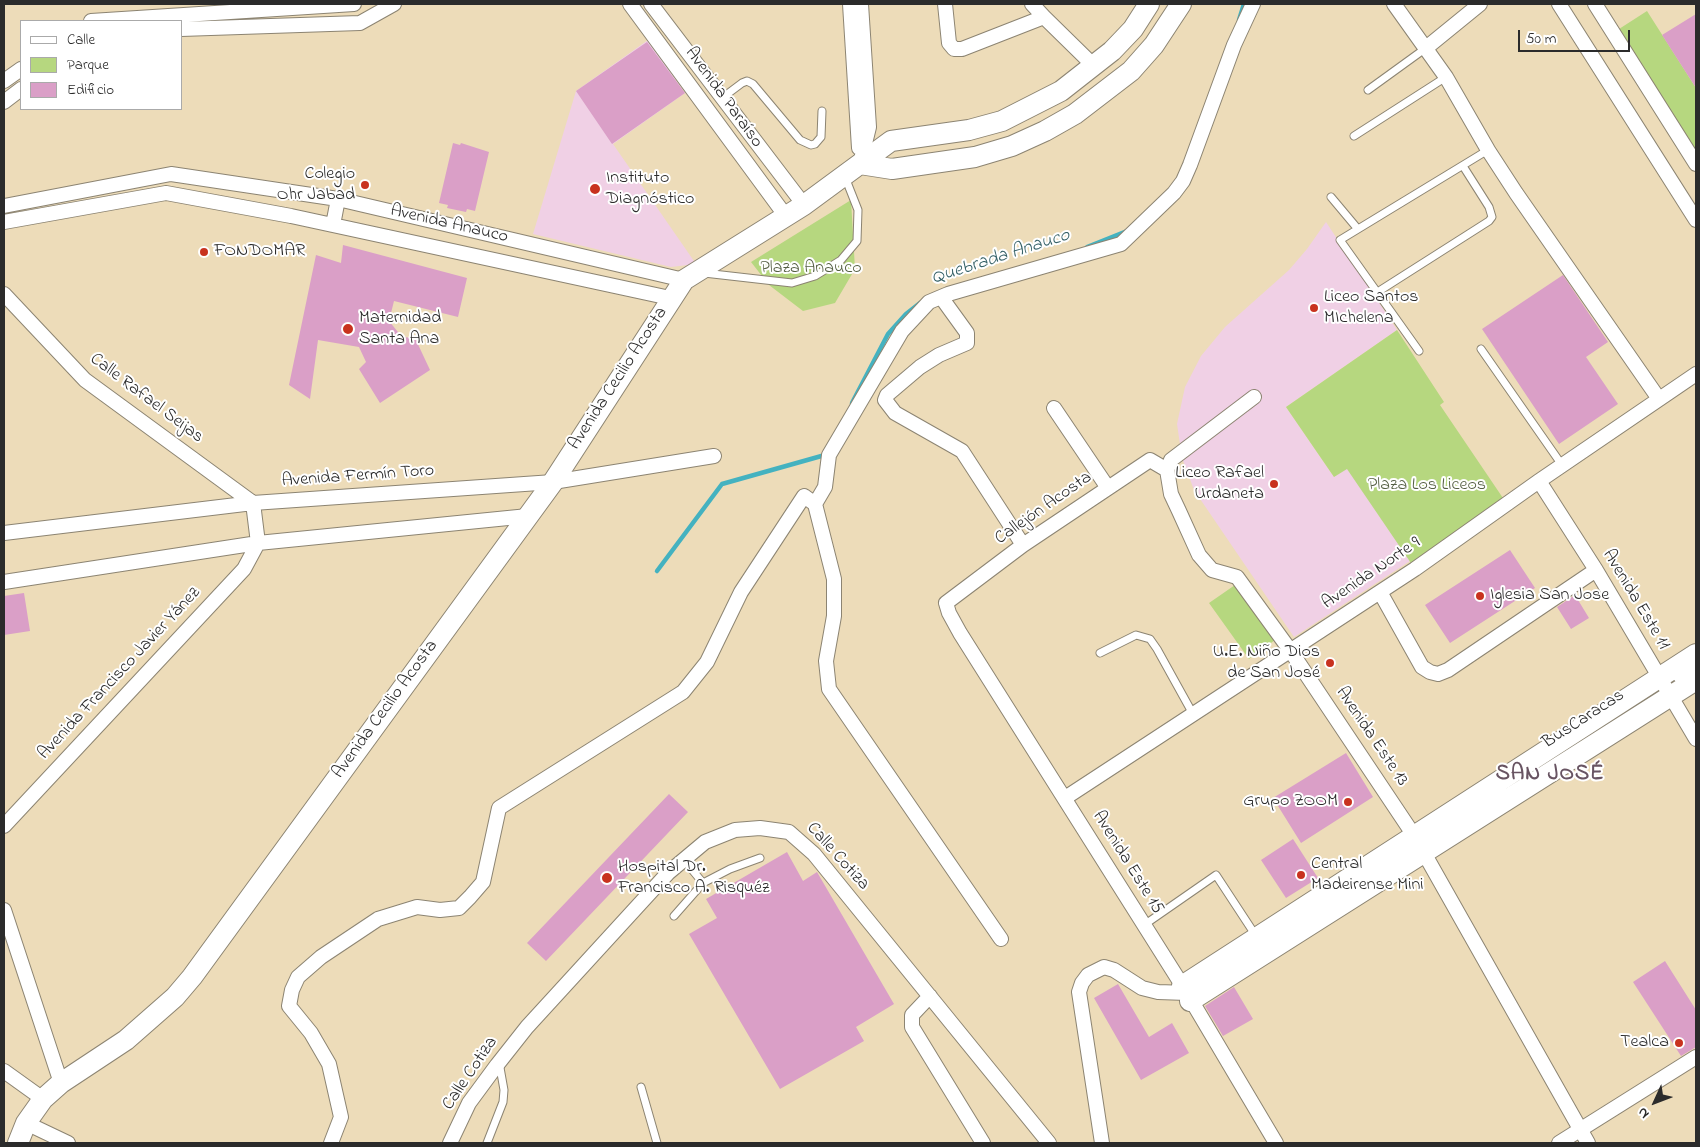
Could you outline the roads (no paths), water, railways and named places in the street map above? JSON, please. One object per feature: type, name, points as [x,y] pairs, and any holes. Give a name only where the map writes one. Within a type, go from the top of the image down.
[{"type":"main road","points":[[690,276],[785,215],[804,205],[892,141],[969,130],[1002,121],[1061,91],[1095,67],[1133,29],[1149,4]]},
{"type":"main road","points":[[852,169],[892,169],[975,157],[1012,146],[1045,131],[1076,114],[1131,70],[1154,45],[1181,4]]},
{"type":"main road","name":"Avenida Cecilio Acosta","points":[[18,1143],[26,1123],[43,1099],[61,1083],[126,1040],[175,997],[192,977],[553,482],[670,298],[690,276]]},
{"type":"main road","points":[[1186,993],[1420,845],[1663,687],[1696,654]]},
{"type":"main road","points":[[1663,687],[1696,680]]},
{"type":"main road","points":[[1186,993],[1259,942],[1420,845]]},
{"type":"street","points":[[106,20],[354,4]]},
{"type":"street","points":[[182,29],[360,23],[394,4]]},
{"type":"street","name":"Avenida Paraíso","points":[[630,4],[785,215]]},
{"type":"street","name":"Avenida Paraíso","points":[[650,4],[804,205]]},
{"type":"street","points":[[850,4],[852,169]]},
{"type":"street","points":[[852,169],[869,127],[861,4]]},
{"type":"street","points":[[945,4],[949,43],[954,50],[962,49],[1044,17]]},
{"type":"street","points":[[1032,4],[1095,67]]},
{"type":"street","points":[[815,504],[825,487],[829,455],[892,347],[916,314],[929,302],[1121,244],[1133,235],[1183,181],[1234,45],[1253,4]]},
{"type":"street","points":[[1394,4],[1446,77],[1488,150],[1659,399]]},
{"type":"street","points":[[1426,48],[1480,4]]},
{"type":"street","points":[[1559,4],[1696,220]]},
{"type":"street","points":[[1595,4],[1696,164]]},
{"type":"street","points":[[4,81],[20,70]]},
{"type":"street","points":[[4,102],[20,90]]},
{"type":"street","name":"Avenida Anauco","points":[[4,206],[171,174],[338,199],[690,276]]},
{"type":"street","name":"Avenida Anauco","points":[[4,222],[166,193],[333,225],[670,298]]},
{"type":"street","points":[[333,225],[338,199]]},
{"type":"street","name":"Calle Rafael Seijas","points":[[4,294],[85,380],[253,503]]},
{"type":"street","points":[[941,297],[967,333],[968,343],[939,355],[920,366],[887,395],[886,400],[895,413],[962,451],[1023,545]]},
{"type":"street","name":"Avenida Norte 9","points":[[1065,798],[1380,592],[1696,374]]},
{"type":"street","points":[[1167,470],[1171,460],[1254,397]]},
{"type":"street","points":[[1054,408],[1108,488]]},
{"type":"street","name":"Avenida Fermín Toro","points":[[4,533],[253,503],[553,482],[714,456]]},
{"type":"street","name":"Callejón Acosta","points":[[946,603],[1023,545],[1150,460],[1167,470]]},
{"type":"street","name":"Avenida Este 13","points":[[1167,470],[1171,494],[1199,555],[1212,570],[1237,578],[1290,650],[1420,845],[1588,1143]]},
{"type":"street","name":"Avenida Este 11","points":[[1539,481],[1596,570],[1663,687],[1696,739]]},
{"type":"street","points":[[331,1143],[341,1116],[329,1064],[311,1033],[289,1006],[292,990],[298,977],[321,958],[378,919],[417,906],[440,910],[459,908],[483,882],[499,808],[683,692],[707,662],[741,592],[804,496],[815,504],[834,579],[834,616],[826,661],[829,689],[1001,939]]},
{"type":"street","points":[[253,503],[258,544]]},
{"type":"street","points":[[4,582],[258,544],[528,516]]},
{"type":"street","name":"Avenida Francisco Javier Yánez","points":[[4,826],[244,569],[258,544]]},
{"type":"street","points":[[1380,592],[1422,667],[1438,674],[1448,670],[1596,570]]},
{"type":"street","name":"Avenida Este 15","points":[[946,603],[949,613],[960,632],[1144,925],[1276,1143]]},
{"type":"street","name":"Calle Cotiza","points":[[450,1143],[469,1103],[499,1062],[573,976],[668,873],[704,842],[735,830],[760,828],[789,832],[814,854],[1049,1143]]},
{"type":"street","points":[[4,910],[61,1083]]},
{"type":"street","points":[[1102,1143],[1079,992],[1082,983],[1088,975],[1104,967],[1114,970],[1142,988],[1158,992],[1186,993]]},
{"type":"street","points":[[930,996],[912,1015],[912,1027],[983,1143]]},
{"type":"street","points":[[1559,1143],[1696,1057]]},
{"type":"street","points":[[4,1071],[43,1099]]},
{"type":"street","points":[[26,1123],[68,1143]]},
{"type":"lane","points":[[1368,90],[1426,48]]},
{"type":"lane","points":[[1354,136],[1446,77]]},
{"type":"lane","points":[[722,98],[742,82],[752,84],[800,140],[811,145],[815,144],[821,137],[822,111]]},
{"type":"lane","points":[[1419,351],[1340,240],[1488,150]]},
{"type":"lane","points":[[1376,293],[1489,221],[1492,217],[1489,206],[1463,166]]},
{"type":"lane","points":[[690,276],[792,283],[815,276],[841,260],[856,241],[858,210],[852,169]]},
{"type":"lane","points":[[1331,197],[1357,228]]},
{"type":"lane","points":[[1481,349],[1562,465]]},
{"type":"lane","points":[[1100,653],[1136,636],[1150,639],[1158,649],[1193,714]]},
{"type":"lane","points":[[1663,687],[1696,666]]},
{"type":"lane","points":[[674,916],[703,883],[730,869],[760,858]]},
{"type":"lane","points":[[684,860],[703,883]]},
{"type":"lane","points":[[1144,925],[1216,875],[1259,942]]},
{"type":"lane","points":[[1186,993],[1225,968]]},
{"type":"lane","points":[[487,1143],[503,1102],[504,1090],[499,1062]]},
{"type":"lane","points":[[641,1087],[657,1143]]},
{"type":"waterway","name":"Quebrada Anauco","points":[[1239,20],[1244,4]]},
{"type":"waterway","name":"Quebrada Anauco","points":[[1087,247],[1127,231]]},
{"type":"waterway","name":"Quebrada Anauco","points":[[852,403],[888,334],[906,314],[920,303]]},
{"type":"waterway","name":"Quebrada Anauco","points":[[657,571],[722,484],[825,455]]},
{"type":"place","name":"Colegio Ohr Jabad","points":[[365,185]]},
{"type":"place","name":"Instituto Diagnóstico","points":[[595,189]]},
{"type":"place","name":"FONDOMAR","points":[[204,252]]},
{"type":"place","name":"Liceo Santos MIchelena","points":[[1314,308]]},
{"type":"place","name":"Maternidad Santa Ana","points":[[348,329]]},
{"type":"place","name":"Liceo Rafael Urdaneta","points":[[1274,484]]},
{"type":"place","name":"Iglesia San Jose","points":[[1480,596]]},
{"type":"place","name":"U.E. Niño Dios de San José","points":[[1330,663]]},
{"type":"place","name":"Grupo ZOOM","points":[[1348,802]]},
{"type":"place","name":"Central Madeirense Mini","points":[[1301,875]]},
{"type":"place","name":"Hospital Dr. Francisco A. Risquéz","points":[[607,878]]},
{"type":"place","name":"Tealca","points":[[1679,1043]]},
{"type":"district","name":"SAN JOSÉ","points":[[1550,775]]},
{"type":"park label","name":"Plaza Anauco","points":[[811,269]]},
{"type":"park label","name":"Plaza Los Liceos","points":[[1427,486]]}]
